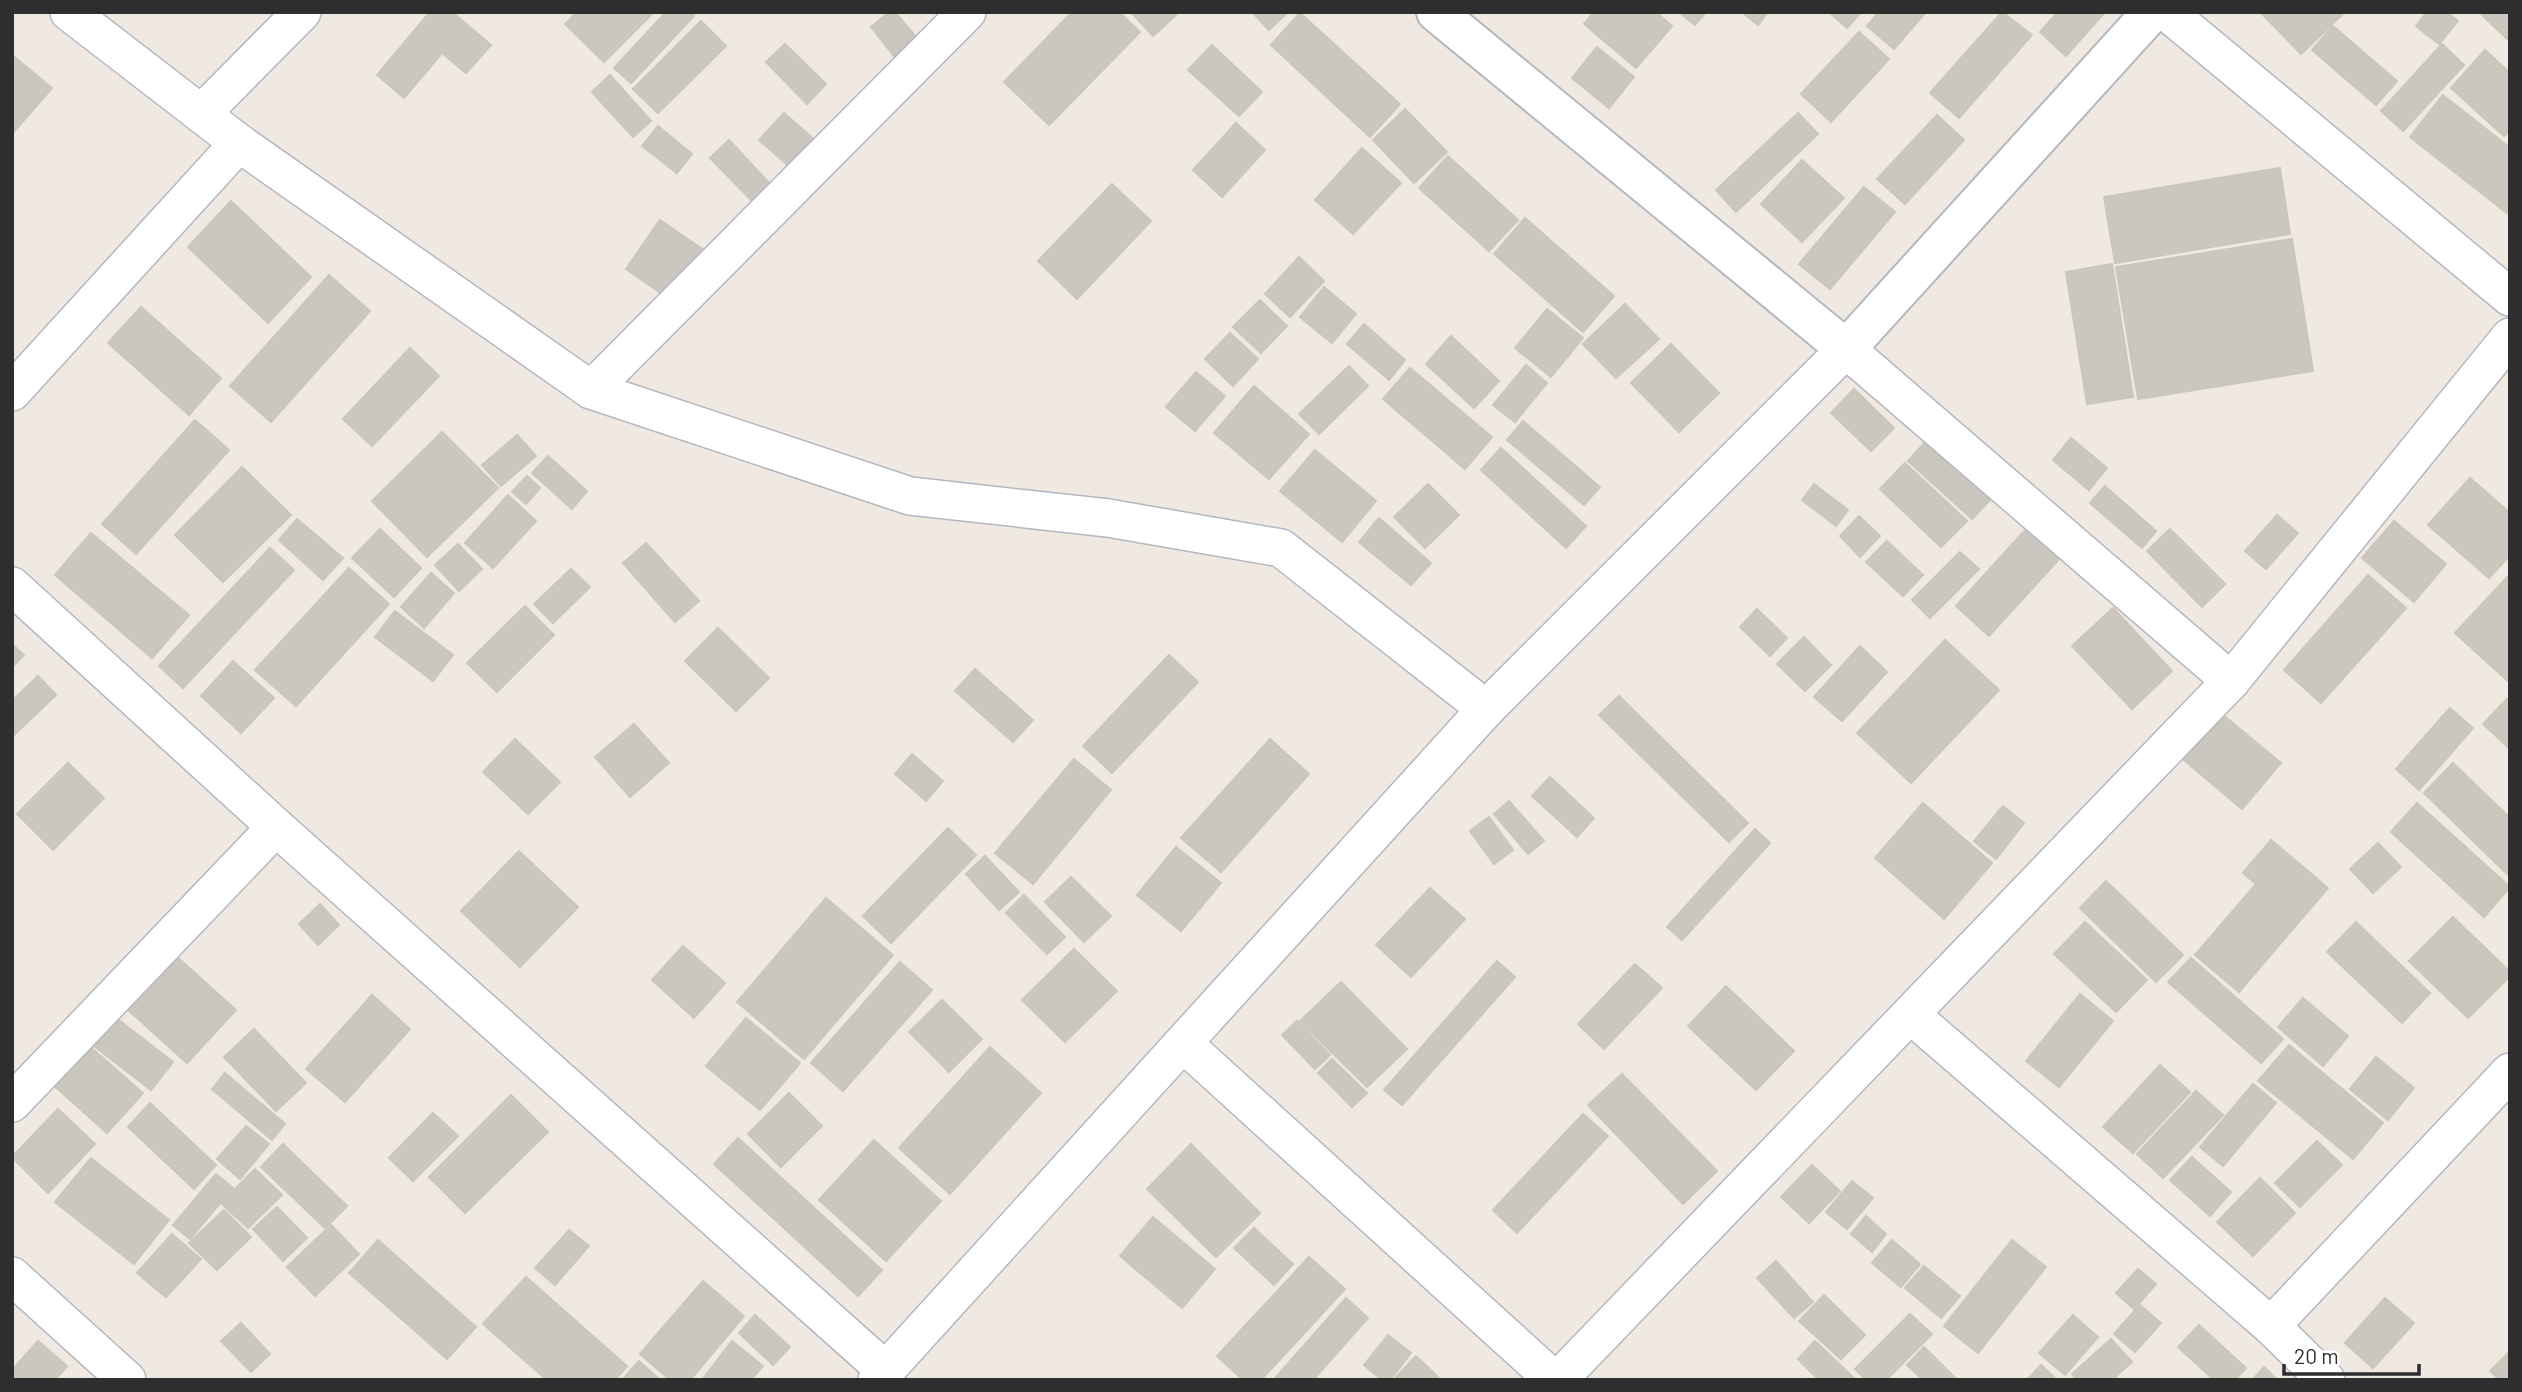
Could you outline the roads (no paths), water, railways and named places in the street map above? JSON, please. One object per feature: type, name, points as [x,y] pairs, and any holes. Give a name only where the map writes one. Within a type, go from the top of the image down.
[{"type":"street","points":[[69,12],[239,143],[591,390],[910,496],[1108,518],[1281,548],[1486,709]]},
{"type":"street","points":[[201,114],[302,12]]},
{"type":"street","points":[[591,390],[967,12]]},
{"type":"street","points":[[1436,12],[1846,349],[2231,681]]},
{"type":"street","points":[[12,586],[881,1375],[1486,709],[1846,349],[2152,12]]},
{"type":"street","points":[[2167,12],[2510,297]]},
{"type":"street","points":[[12,392],[239,143]]},
{"type":"street","points":[[1184,1044],[1556,1380],[2231,681],[2510,337]]},
{"type":"street","points":[[12,1103],[276,827]]},
{"type":"street","points":[[1911,1015],[2271,1326],[2326,1380]]},
{"type":"street","points":[[2271,1326],[2510,1072]]},
{"type":"street","points":[[12,1276],[127,1380]]}]
